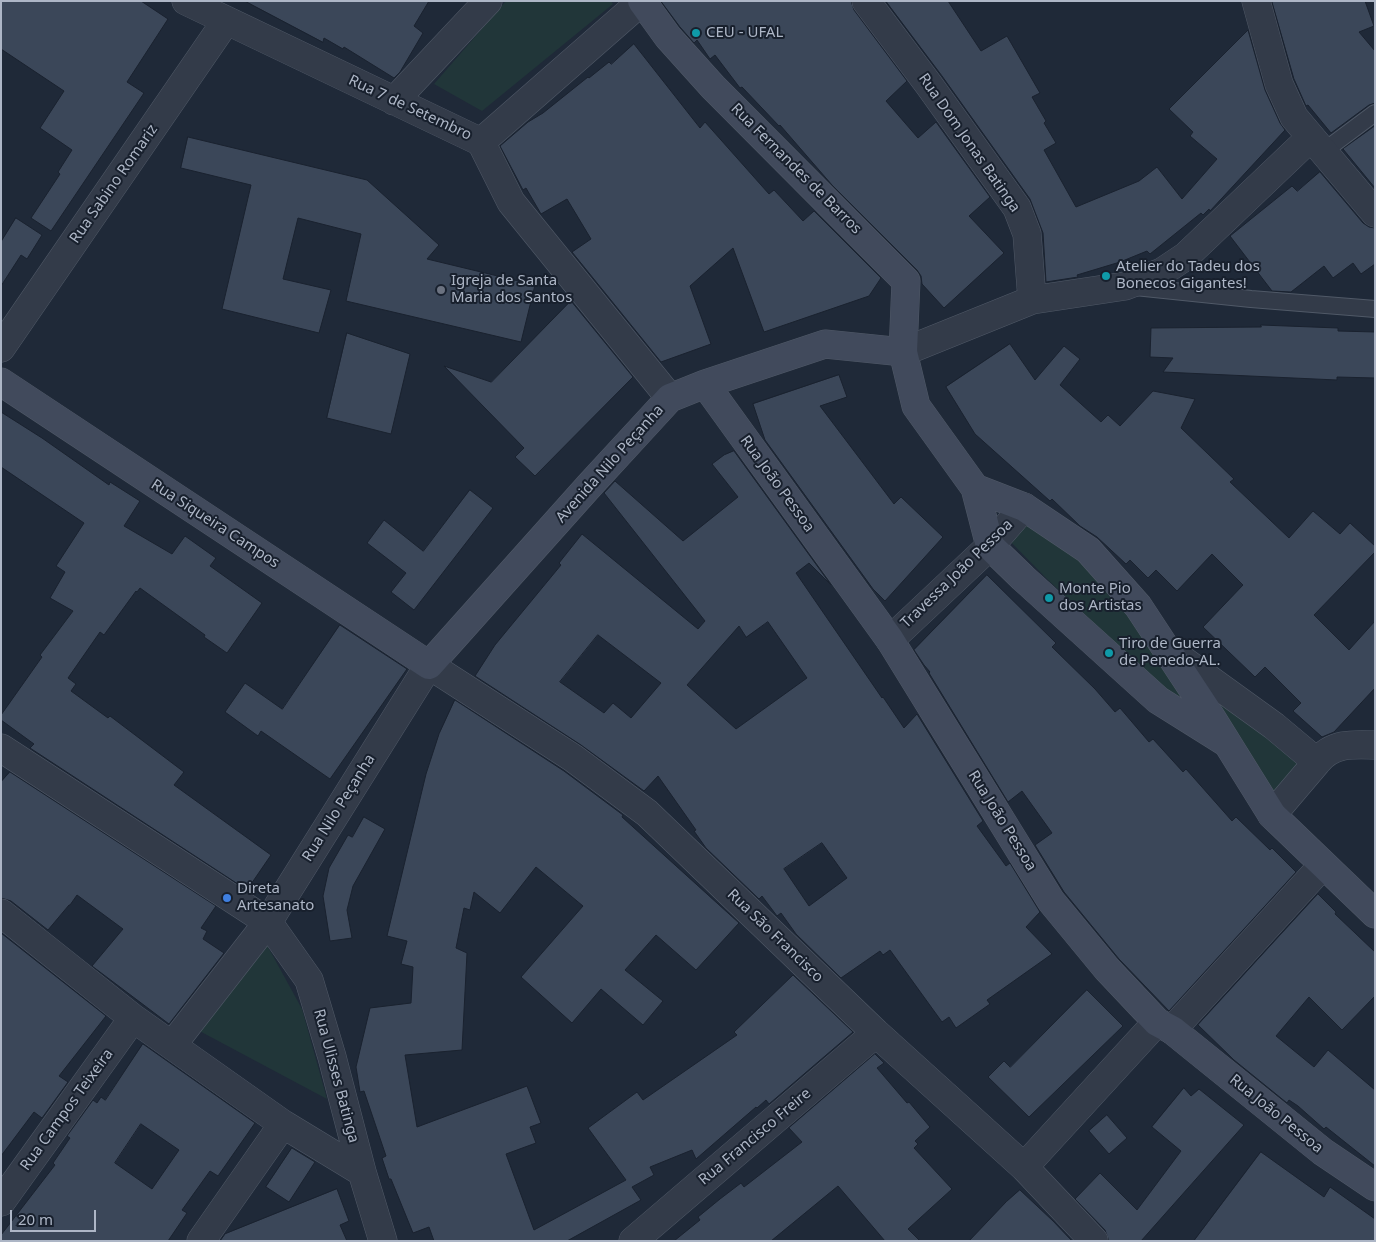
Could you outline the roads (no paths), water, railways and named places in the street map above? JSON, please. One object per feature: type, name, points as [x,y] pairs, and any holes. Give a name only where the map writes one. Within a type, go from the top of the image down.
[{"type":"main road","name":"Rua Fernandes de Barros","points":[[642,1],[668,37],[713,87],[906,281],[902,352],[916,406],[975,488]]},
{"type":"main road","name":"Avenida Nilo Peçanha","points":[[429,665],[670,398],[705,384],[825,344],[902,352]]},
{"type":"main road","name":"Rua Siqueira Campos","points":[[1,382],[429,665]]},
{"type":"main road","name":"Rua João Pessoa","points":[[705,384],[890,640],[1050,901],[1107,970],[1165,1026],[1323,1152],[1375,1187]]},
{"type":"main road","points":[[975,488],[1024,507],[1088,550],[1138,606],[1211,717],[1272,815],[1375,914]]},
{"type":"main road","points":[[975,488],[990,546],[1158,700],[1225,742]]},
{"type":"street","name":"Rua 7 de Setembro","points":[[186,1],[481,142],[511,202],[670,398]]},
{"type":"street","points":[[394,101],[488,1]]},
{"type":"street","points":[[481,142],[642,1]]},
{"type":"street","name":"Rua Dom Jonas Batinga","points":[[866,1],[1017,208],[1027,234],[1032,300]]},
{"type":"street","points":[[1256,1],[1279,84],[1294,117],[1375,213]]},
{"type":"street","name":"Rua Sabino Romariz","points":[[1,348],[226,21]]},
{"type":"street","points":[[902,352],[1032,300],[1126,286],[1162,272],[1186,256],[1317,144]]},
{"type":"street","name":"Travessa João Pessoa","points":[[890,640],[990,546],[1024,507]]},
{"type":"street","points":[[1164,647],[1274,726],[1317,762]]},
{"type":"street","name":"Rua Nilo Peçanha","points":[[173,1044],[268,922],[429,665]]},
{"type":"street","name":"Rua São Francisco","points":[[429,665],[574,758],[647,814],[876,1033],[1024,1167],[1094,1241]]},
{"type":"street","points":[[1272,815],[1324,754],[1348,744],[1375,745]]},
{"type":"street","points":[[1,748],[268,922]]},
{"type":"street","points":[[1024,1167],[1323,865]]},
{"type":"street","points":[[1,914],[133,1018],[173,1044],[283,1124],[362,1172]]},
{"type":"street","name":"Rua Ulisses Batinga","points":[[268,922],[309,980],[332,1057],[362,1172],[384,1241]]},
{"type":"street","name":"Rua Campos Teixeira","points":[[1,1202],[133,1018]]},
{"type":"street","name":"Rua Francisco Freire","points":[[633,1241],[876,1033]]},
{"type":"street","points":[[202,1241],[283,1124]]},
{"type":"lane","points":[[1317,144],[1375,113]]},
{"type":"lane","points":[[1126,286],[1251,299],[1375,308]]},
{"type":"place","name":"CEU - UFAL","points":[[696,33]]},
{"type":"place","name":"Atelier do Tadeu dos Bonecos Gigantes!","points":[[1106,276]]},
{"type":"place","name":"Igreja de Santa Maria dos Santos","points":[[441,290]]},
{"type":"place","name":"Monte Pio dos Artistas","points":[[1049,598]]},
{"type":"place","name":"Tiro de Guerra de Penedo-AL.","points":[[1109,653]]},
{"type":"place","name":"Direta Artesanato","points":[[227,898]]}]
